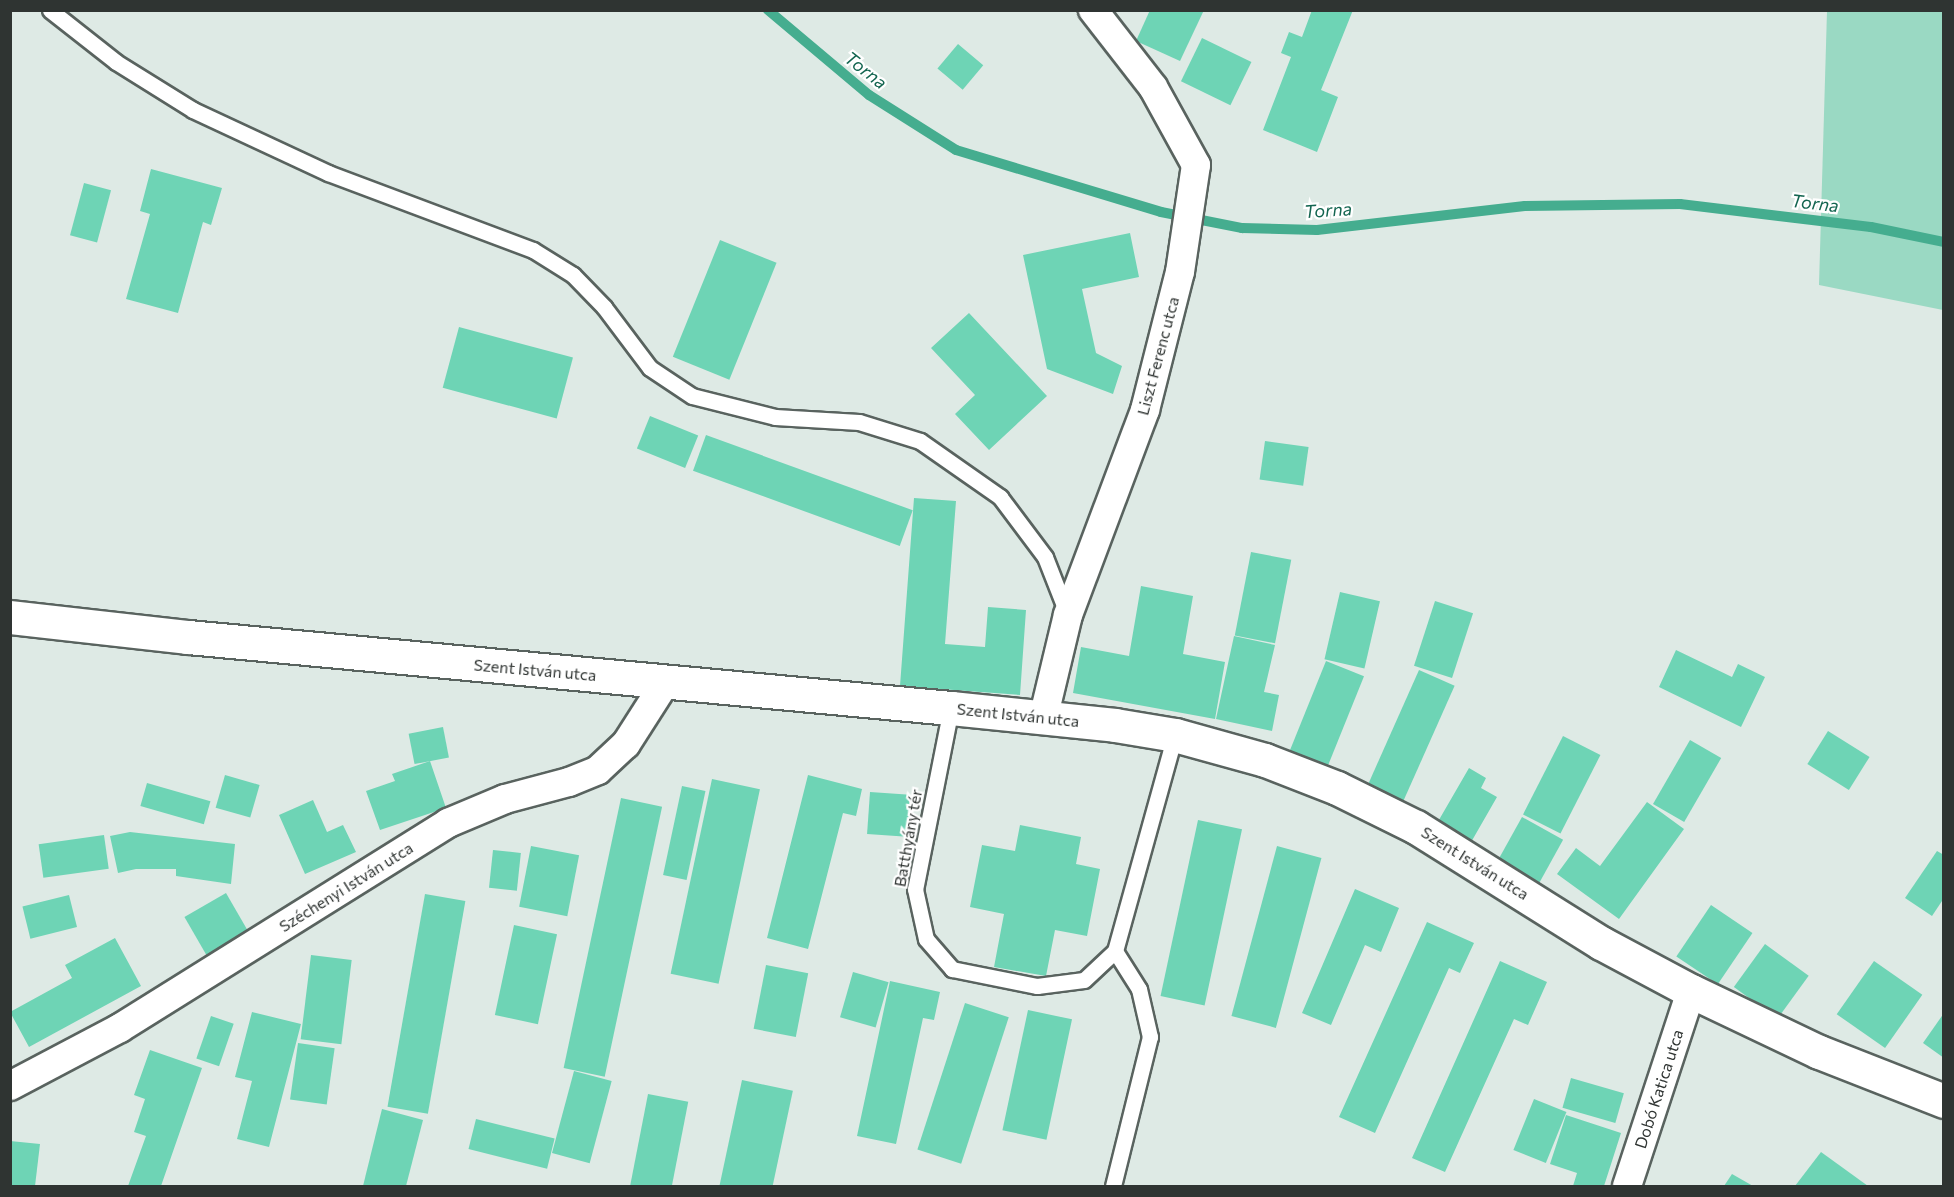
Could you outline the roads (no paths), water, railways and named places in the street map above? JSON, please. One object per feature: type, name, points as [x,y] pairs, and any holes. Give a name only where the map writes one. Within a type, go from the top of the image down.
[{"type":"main road","name":"Szent István utca","points":[[10,617],[664,683],[951,708],[1115,725],[1174,735],[1265,760],[1337,789],[1416,827],[1601,943],[1691,992],[1819,1052],[1944,1101]]},
{"type":"street","name":"Liszt Ferenc utca","points":[[1043,719],[1068,615],[1145,410],[1180,272],[1197,165],[1152,87],[1093,10]]},
{"type":"street","name":"Széchenyi István utca","points":[[10,1086],[120,1028],[448,823],[505,799],[569,782],[598,770],[626,744],[664,683]]},
{"type":"street","name":"Dobó Katica utca","points":[[1627,1186],[1691,992]]},
{"type":"lane","points":[[51,10],[116,62],[193,110],[328,173],[533,250],[573,275],[604,307],[650,368],[692,396],[774,417],[859,422],[920,441],[1000,496],[1045,557],[1068,615]]},
{"type":"lane","name":"Batthyány tér","points":[[951,708],[915,889],[926,939],[952,969],[1037,986],[1084,980],[1115,951]]},
{"type":"lane","points":[[1113,1186],[1150,1036],[1139,989],[1115,951],[1174,735]]},
{"type":"waterway","name":"Torna","points":[[768,10],[869,95],[956,150],[1161,212],[1242,228],[1317,230],[1525,206],[1680,204],[1871,227],[1944,242]]}]
